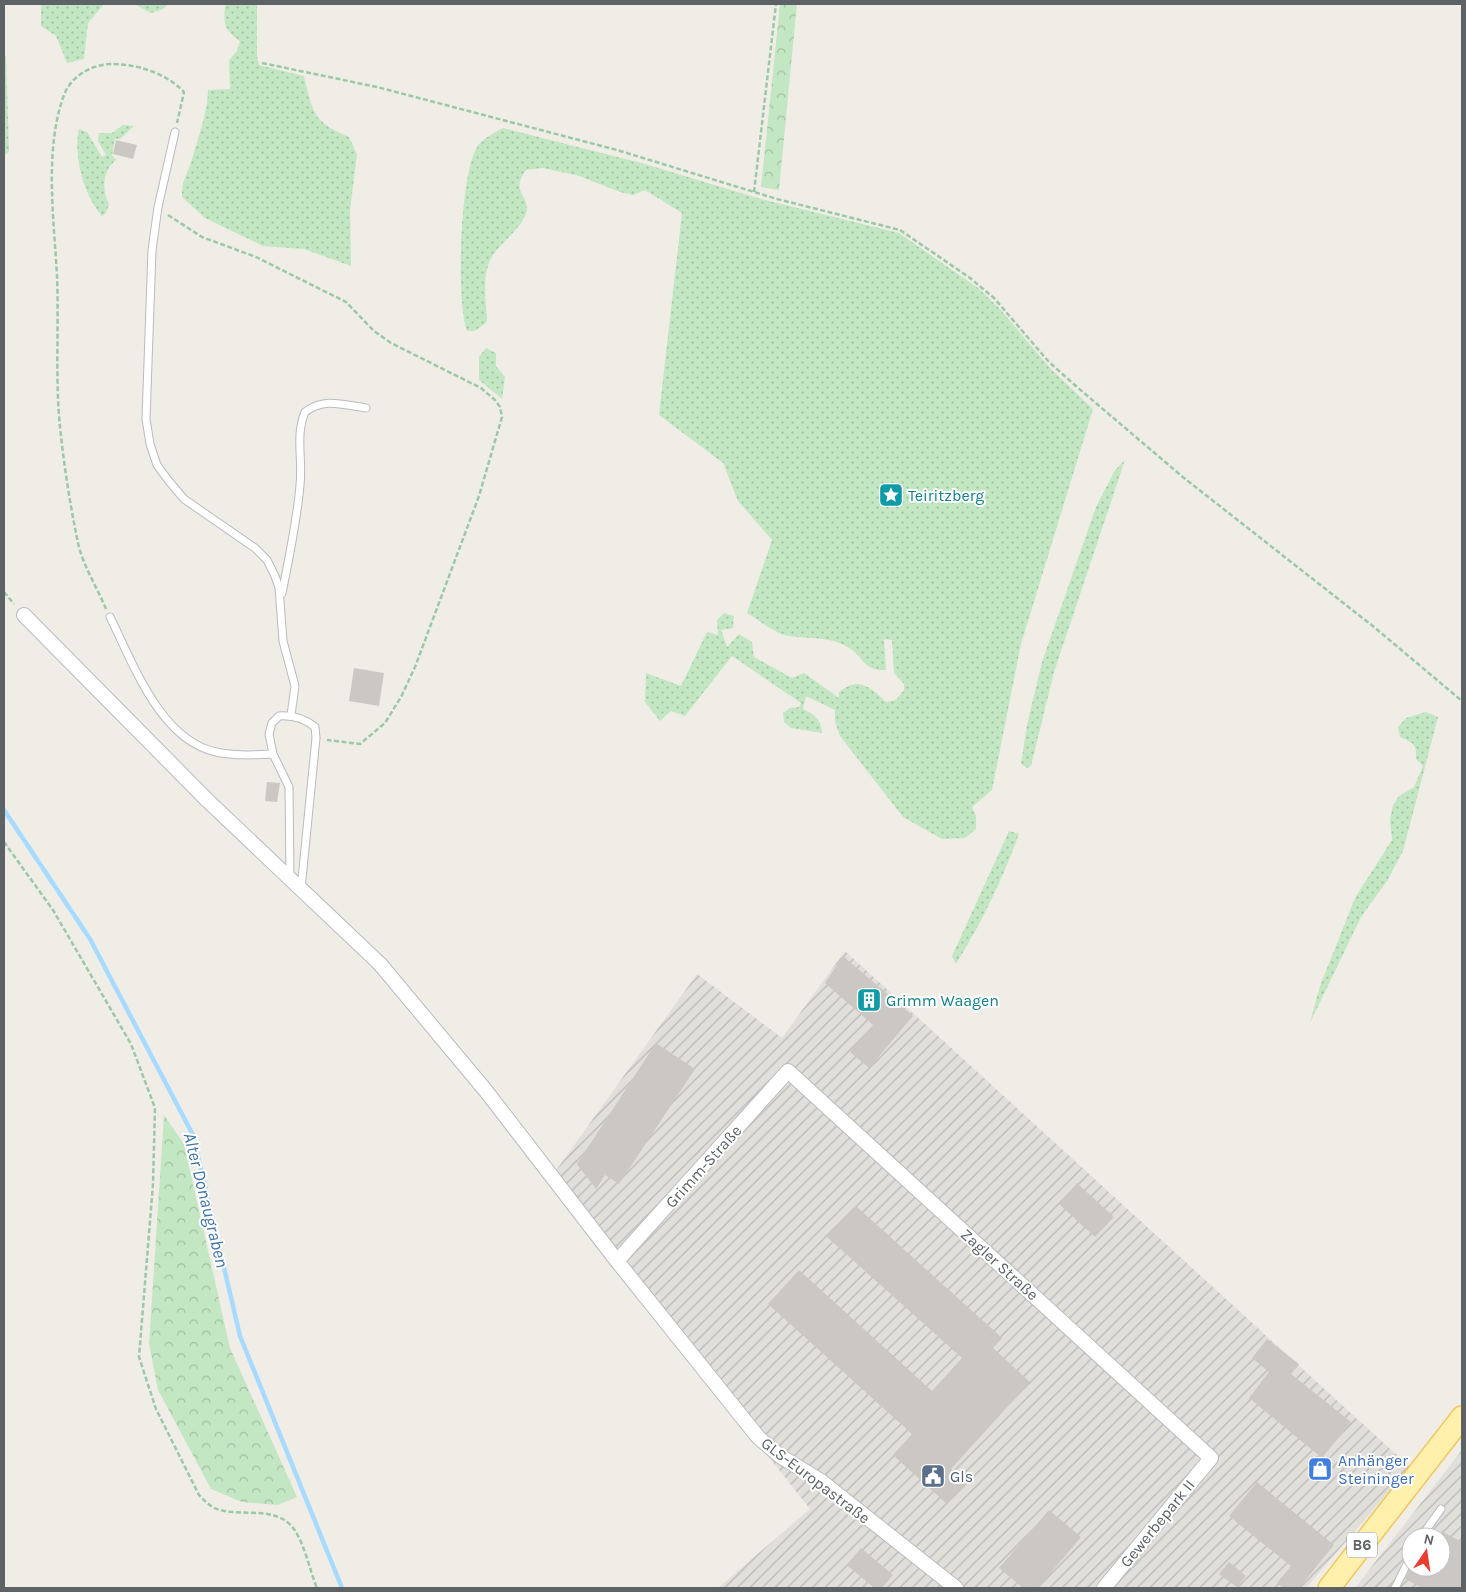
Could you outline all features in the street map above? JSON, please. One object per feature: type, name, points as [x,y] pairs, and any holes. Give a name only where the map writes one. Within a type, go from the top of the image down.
[{"type":"main road","name":"B6","points":[[1329,1588],[1462,1417]]},
{"type":"street","name":"GLS-Europastraße","points":[[24,615],[207,800],[380,964],[486,1091],[617,1261],[766,1445],[821,1481],[956,1588]]},
{"type":"street","name":"Grimm-Straße","points":[[617,1261],[788,1071]]},
{"type":"street","name":"Zagler Straße","points":[[788,1071],[1211,1458]]},
{"type":"street","name":"Gewerbepark II","points":[[1104,1588],[1211,1458]]},
{"type":"lane","points":[[175,132],[158,207],[149,300],[146,420],[150,444],[157,465],[184,499],[255,548],[267,560],[280,588],[283,641],[294,686],[291,715]]},
{"type":"lane","points":[[280,608],[301,484],[299,441],[301,422],[305,412],[323,402],[339,402],[366,408]]},
{"type":"lane","points":[[110,617],[148,692],[165,718],[181,735],[194,744],[214,752],[241,756],[273,754]]},
{"type":"lane","points":[[290,879],[289,787],[273,754],[269,734],[272,723],[279,716],[291,715],[307,721],[315,727],[316,738],[301,890]]},
{"type":"lane","points":[[1428,1527],[1441,1509]]},
{"type":"lane","points":[[1395,1588],[1401,1576]]},
{"type":"path","points":[[754,192],[776,4]]},
{"type":"path","points":[[262,63],[377,88],[617,150],[754,192],[900,230],[970,278],[994,298],[1049,362],[1077,387],[1184,478],[1374,627],[1462,701]]},
{"type":"path","points":[[110,617],[78,545],[60,426],[57,275],[52,233],[52,193],[58,124],[64,95],[76,77],[90,69],[108,64],[126,64],[175,82],[184,92],[175,132]]},
{"type":"path","points":[[158,207],[202,237],[256,257],[319,286],[346,302],[364,322],[391,343],[481,388],[500,407],[502,418],[478,496],[415,667],[401,698],[385,723],[360,744],[316,738]]},
{"type":"path","points":[[4,842],[53,910],[131,1044],[155,1108],[153,1184],[139,1357],[156,1409],[198,1495],[208,1504],[220,1510],[265,1513],[278,1516],[288,1523],[297,1534],[317,1588]]},
{"type":"shaded area","points":[[845,951],[1410,1467],[1306,1588],[718,1588],[810,1509],[549,1180],[697,974],[782,1038]]},
{"type":"shaded area","points":[[1462,1450],[1462,1588],[1355,1588],[1401,1529],[1401,1577],[1451,1577],[1451,1527],[1402,1527]]},
{"type":"green space","points":[[41,4],[104,4],[88,23],[84,59],[67,63],[56,36],[41,26]]},
{"type":"green space","points":[[134,4],[168,4],[163,9],[151,13]]},
{"type":"green space","points":[[225,4],[257,4],[257,56],[259,65],[304,76],[316,115],[321,121],[337,132],[349,137],[357,154],[350,210],[351,266],[304,249],[263,246],[205,218],[182,197],[184,182],[205,116],[208,90],[230,89],[229,60],[237,51],[240,41],[230,33],[226,26]]},
{"type":"green space","points":[[780,4],[797,4],[779,190],[761,187]]},
{"type":"green space","points":[[4,55],[6,56],[9,152],[4,155]]},
{"type":"green space","points":[[123,125],[134,126],[120,139],[115,139],[112,155],[116,160],[108,169],[104,187],[109,204],[106,213],[102,216],[85,187],[79,163],[79,129],[87,132],[102,157],[106,155],[98,141],[99,133],[112,133]]},
{"type":"green space","points":[[503,128],[645,164],[761,199],[899,233],[978,288],[999,308],[1051,369],[1093,409],[1021,644],[992,790],[972,807],[976,816],[976,829],[965,838],[942,839],[903,817],[840,736],[835,722],[835,710],[806,696],[803,709],[817,718],[821,724],[822,733],[791,728],[784,722],[783,713],[790,708],[799,707],[801,703],[732,656],[685,716],[671,711],[660,721],[645,702],[646,673],[681,686],[707,632],[718,635],[717,620],[724,613],[734,616],[733,628],[721,630],[727,647],[739,634],[752,642],[754,657],[792,678],[804,673],[839,698],[839,692],[846,687],[858,684],[870,688],[886,702],[896,700],[904,690],[904,684],[894,673],[892,640],[884,639],[886,670],[878,670],[868,666],[853,651],[840,643],[824,639],[784,635],[774,631],[747,613],[772,540],[738,501],[723,463],[659,415],[682,213],[645,190],[633,195],[579,176],[543,168],[526,170],[521,178],[520,185],[527,210],[525,216],[516,230],[496,251],[488,267],[485,285],[487,322],[475,331],[467,331],[461,267],[461,239],[466,186],[478,145]]},
{"type":"green space","points":[[486,348],[496,353],[496,366],[505,377],[502,399],[479,380],[479,357]]},
{"type":"green space","points":[[1125,460],[1054,672],[1031,766],[1027,768],[1021,764],[1027,725],[1042,662],[1096,507],[1115,470]]},
{"type":"green space","points":[[1426,712],[1438,717],[1403,851],[1387,881],[1361,917],[1310,1023],[1320,986],[1355,898],[1392,840],[1390,819],[1393,805],[1399,796],[1414,787],[1423,766],[1416,759],[1414,745],[1400,737],[1398,727],[1406,718]]},
{"type":"green space","points":[[1009,831],[1019,834],[983,917],[956,964],[952,956]]},
{"type":"green space","points":[[164,1115],[184,1144],[230,1348],[297,1497],[278,1505],[242,1502],[211,1489],[158,1390],[149,1344]]},
{"type":"building","points":[[116,140],[137,145],[133,159],[113,154]]},
{"type":"building","points":[[354,668],[384,673],[379,706],[349,701]]},
{"type":"building","points":[[267,782],[280,783],[277,802],[265,801]]},
{"type":"building","name":"Grimm Waagen","points":[[843,956],[913,1016],[869,1068],[850,1052],[873,1025],[825,983]]},
{"type":"building","points":[[656,1043],[695,1069],[619,1184],[605,1175],[596,1189],[577,1164]]},
{"type":"building","points":[[1077,1183],[1114,1217],[1095,1237],[1059,1204]]},
{"type":"building","points":[[856,1206],[1002,1338],[993,1348],[1030,1382],[951,1469],[966,1483],[947,1504],[893,1455],[912,1434],[768,1304],[799,1270],[932,1391],[962,1358],[827,1237]]},
{"type":"building","points":[[1267,1339],[1299,1364],[1291,1374],[1351,1422],[1322,1458],[1249,1398],[1269,1372],[1252,1358]]},
{"type":"building","points":[[1257,1482],[1334,1545],[1299,1588],[1283,1588],[1277,1583],[1291,1566],[1229,1516]]},
{"type":"building","points":[[1049,1510],[1081,1537],[1038,1588],[1023,1588],[999,1568]]},
{"type":"building","points":[[1451,1536],[1462,1542],[1462,1588],[1423,1588],[1405,1579],[1406,1577],[1451,1577]]},
{"type":"building","points":[[861,1548],[893,1575],[882,1588],[874,1588],[847,1565]]},
{"type":"building","points":[[1229,1562],[1246,1576],[1237,1587],[1219,1574]]},
{"type":"waterway","name":"Alter Donaugraben","points":[[4,810],[90,939],[193,1135],[240,1336],[342,1588]]},
{"type":"place","name":"Teiritzberg","points":[[891,495]]},
{"type":"place","name":"Grimm Waagen","points":[[869,1000]]},
{"type":"place","name":"Anhänger Steininger","points":[[1320,1469]]},
{"type":"place","name":"Gls","points":[[933,1476]]}]
